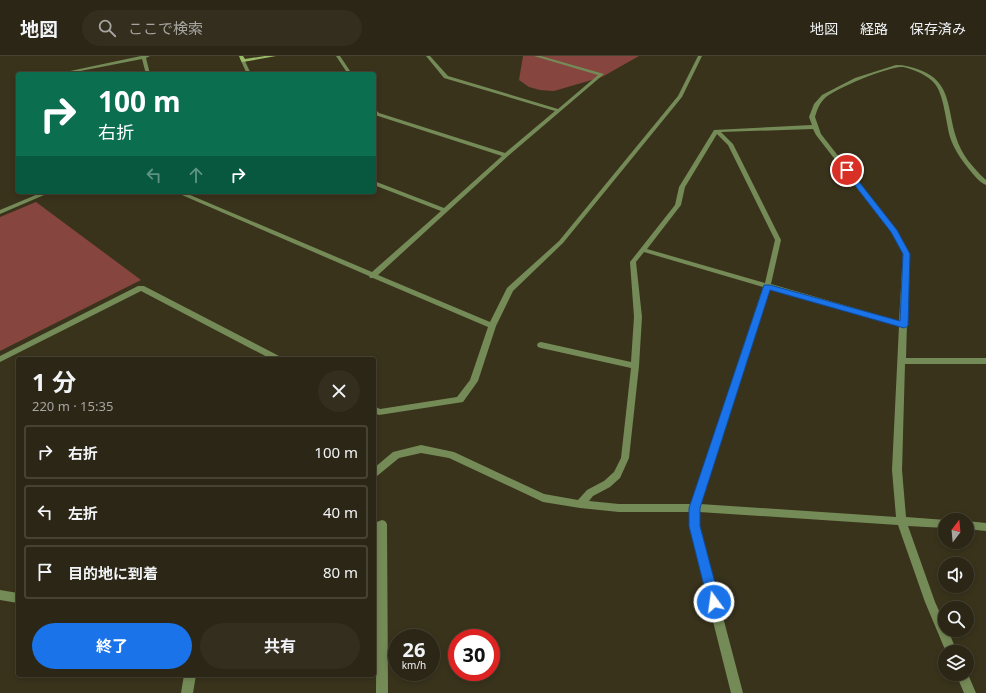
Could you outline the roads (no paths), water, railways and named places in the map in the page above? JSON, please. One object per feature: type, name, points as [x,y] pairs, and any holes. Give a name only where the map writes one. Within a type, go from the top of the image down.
[{"type":"street","points":[[248,72],[242,58],[274,56]]},
{"type":"street","points":[[338,56],[349,72]]},
{"type":"street","points":[[428,56],[446,77],[559,111]]},
{"type":"street","points":[[372,276],[506,155],[602,74],[536,56]]},
{"type":"street","points":[[376,410],[379,412],[460,400],[474,381],[492,326],[510,290],[561,242],[680,96],[700,56]]},
{"type":"street","points":[[68,72],[146,57],[148,72]]},
{"type":"street","points":[[949,645],[930,602],[901,520],[897,470],[906,254],[894,232],[818,134],[812,117],[817,104],[824,96],[856,79],[896,66],[904,66],[923,73],[939,85],[948,111],[953,137],[961,155],[976,174],[986,183]]},
{"type":"street","points":[[376,113],[506,155]]},
{"type":"street","points":[[716,131],[815,127]]},
{"type":"street","points":[[580,504],[590,493],[607,484],[617,475],[625,458],[635,366],[638,317],[633,262],[678,205],[682,187],[716,131]]},
{"type":"street","points":[[716,131],[730,144],[778,240],[767,287],[694,508],[694,526],[737,693]]},
{"type":"street","points":[[376,185],[445,210]]},
{"type":"street","points":[[0,212],[43,194]]},
{"type":"street","points":[[183,194],[492,326]]},
{"type":"street","points":[[643,250],[904,326]]},
{"type":"street","points":[[0,359],[141,288],[274,357]]},
{"type":"street","points":[[541,345],[635,366]]},
{"type":"street","points":[[902,361],[986,361]]},
{"type":"street","points":[[376,471],[396,455],[421,449],[451,455],[543,498],[580,504],[619,508],[694,508],[938,523]]},
{"type":"street","points":[[376,526],[382,524],[382,693]]},
{"type":"street","points":[[974,526],[986,527]]},
{"type":"street","points":[[0,595],[16,598]]},
{"type":"street","points":[[187,693],[190,677]]},
{"type":"street","points":[[965,681],[970,693]]}]
